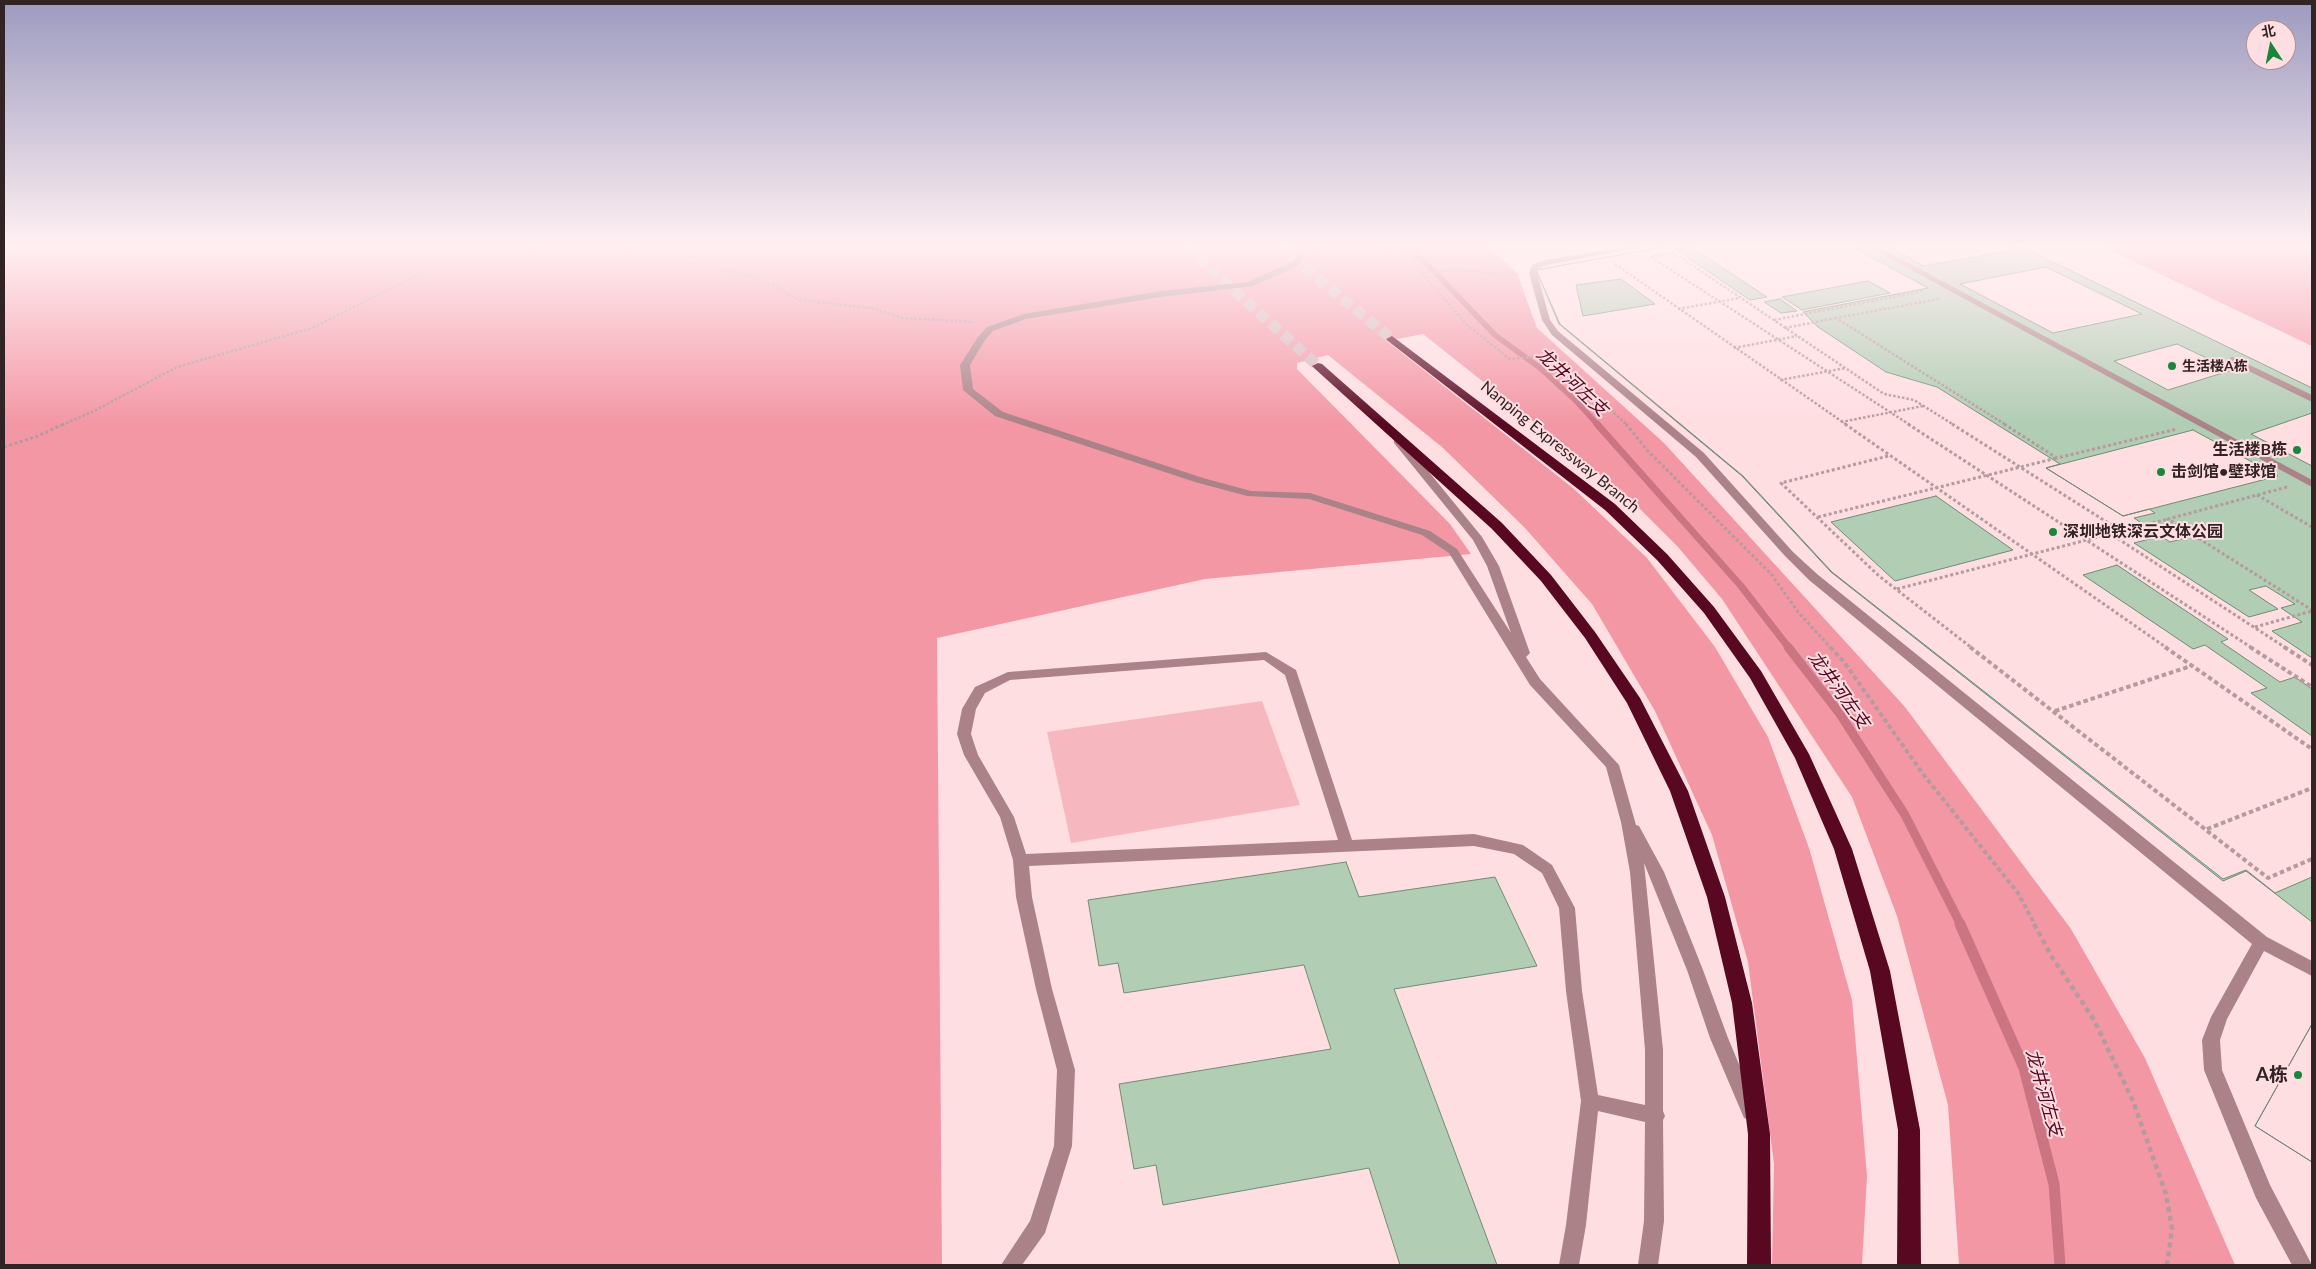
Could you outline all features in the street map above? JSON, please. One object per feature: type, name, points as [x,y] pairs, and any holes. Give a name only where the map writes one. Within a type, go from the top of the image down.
[{"type":"highway","name":"Nanping Expressway Branch","points":[[1392,339],[1610,507],[1662,557],[1709,610],[1756,675],[1803,758],[1843,849],[1880,971],[1909,1130],[1909,1265]]},
{"type":"highway","points":[[1318,366],[1497,526],[1546,578],[1590,634],[1634,702],[1679,791],[1716,897],[1742,1003],[1759,1134],[1759,1265]]},
{"type":"street","points":[[1095,305],[1024,317],[990,328],[980,339],[965,365],[968,390],[999,414],[1199,480],[1251,494],[1310,496],[1426,533],[1452,551],[1535,682],[1612,765],[1628,822],[1638,872],[1654,1050],[1656,1116],[1654,1220],[1648,1265]]},
{"type":"street","points":[[1542,305],[1546,320],[1555,333],[1700,455],[1789,554],[1813,577],[2260,942],[2312,970]]},
{"type":"street","points":[[1979,305],[2310,483]]},
{"type":"street","points":[[2233,360],[2312,398]]},
{"type":"street","points":[[1390,432],[1478,539],[1493,566],[1535,682]]},
{"type":"street","points":[[1011,1265],[1038,1226],[1063,1146],[1066,1070],[1044,988],[1024,897],[1021,860],[1007,818],[971,755],[964,734],[969,709],[980,690],[1008,676],[1266,656],[1291,674],[1347,846]]},
{"type":"street","points":[[1628,822],[1656,872],[1695,970],[1719,1038],[1759,1134]]},
{"type":"street","points":[[1021,860],[1474,840],[1518,849],[1547,869],[1566,908],[1574,991],[1590,1101],[1576,1225],[1569,1265]]},
{"type":"street","points":[[2260,942],[2219,1017],[2210,1040],[2213,1070],[2263,1191],[2302,1265]]},
{"type":"street","points":[[1590,1101],[1656,1116]]},
{"type":"path","points":[[4,447],[38,436],[94,411],[176,367],[312,328],[358,305]]},
{"type":"path","points":[[847,305],[872,308],[903,318],[982,323],[990,328]]},
{"type":"path","points":[[1450,305],[1466,324],[1510,360],[1543,356],[1598,398],[1624,422],[1647,450],[1772,575],[1798,612],[1844,662],[1923,774],[2018,893],[2052,958],[2094,1020],[2132,1101],[2166,1194],[2172,1229],[2167,1265]]},
{"type":"path","points":[[1673,305],[2312,749]]},
{"type":"path","points":[[1678,309],[1697,305]]},
{"type":"path","points":[[1725,305],[2312,686]]},
{"type":"path","points":[[1751,305],[1884,394],[1914,400],[2120,531]]},
{"type":"path","points":[[1774,320],[1850,305]]},
{"type":"path","points":[[1785,328],[1905,305]]},
{"type":"path","points":[[1836,318],[2057,458]]},
{"type":"path","points":[[1734,348],[1798,336]]},
{"type":"path","points":[[1780,380],[1846,368]]},
{"type":"path","points":[[1840,422],[1923,406]]},
{"type":"path","points":[[1817,517],[2199,423]]},
{"type":"path","points":[[1889,456],[1781,482],[1896,590],[2268,878],[2312,859]]},
{"type":"path","points":[[1896,590],[2168,518],[2310,483]]},
{"type":"path","points":[[2257,495],[2312,527]]},
{"type":"path","points":[[2168,518],[2312,610]]},
{"type":"path","points":[[2120,531],[2117,538],[2312,665]]},
{"type":"path","points":[[2255,627],[2312,610]]},
{"type":"path","points":[[2054,711],[2192,666]]},
{"type":"path","points":[[2206,829],[2312,788]]},
{"type":"shaded area","points":[[4,305],[1529,305],[1537,328],[1664,443],[1905,707],[2071,929],[2145,1058],[2235,1265],[1959,1265],[1948,1105],[1897,916],[1852,797],[1722,599],[1678,547],[1627,496],[1423,334],[1387,341],[1574,489],[1647,558],[1715,647],[1768,737],[1809,848],[1852,1000],[1867,1176],[1862,1265],[1772,1265],[1774,1164],[1748,962],[1712,835],[1655,711],[1592,604],[1525,528],[1442,447],[1328,355],[1297,363],[1297,369],[1450,524],[1471,554],[1205,579],[937,638],[942,1265],[4,1265]]},
{"type":"shaded area","points":[[2226,305],[2312,305],[2312,346]]},
{"type":"shaded area","points":[[1262,701],[1300,805],[1071,843],[1047,732]]},
{"type":"building","name":"深圳地铁深云文体公园","points":[[1551,305],[2142,305],[2312,388],[2312,922],[2246,871],[2223,881],[1831,572],[1742,476],[1559,324]]},
{"type":"building","name":"深圳地铁深云文体公园","points":[[1552,305],[1838,305],[1803,312],[1818,327],[1886,372],[1937,387],[2060,464],[2046,468],[2123,516],[2149,509],[2155,513],[2134,518],[2153,531],[2174,526],[2190,537],[2170,542],[2161,536],[2134,543],[2249,617],[2278,609],[2249,590],[2266,586],[2295,604],[2281,608],[2302,622],[2272,631],[2312,658],[2312,877],[2275,893],[2246,870],[2223,879],[1832,572],[1743,476],[1560,324]]},
{"type":"building","points":[[1581,305],[1648,305],[1583,316]]},
{"type":"building","points":[[1769,305],[1789,305],[1797,311],[1781,313]]},
{"type":"building","points":[[1795,305],[1827,305],[1802,310]]},
{"type":"building","points":[[2000,305],[2124,305],[2142,314],[2053,333]]},
{"type":"building","name":"生活楼A栋","points":[[2177,344],[2232,370],[2168,390],[2114,361]]},
{"type":"building","name":"生活楼B栋","points":[[2312,413],[2312,466],[2251,434]]},
{"type":"building","name":"击剑馆•壁球馆","points":[[2193,430],[2278,476],[2123,516],[2046,468]]},
{"type":"building","points":[[1936,496],[2013,550],[1895,581],[1831,522]]},
{"type":"building","points":[[2117,565],[2228,639],[2221,642],[2280,682],[2295,677],[2312,689],[2312,736],[2251,693],[2267,688],[2205,645],[2193,649],[2083,575]]},
{"type":"building","points":[[1346,862],[1359,897],[1495,877],[1537,966],[1394,989],[1497,1265],[1400,1265],[1369,1168],[1163,1205],[1156,1165],[1134,1169],[1119,1084],[1331,1049],[1304,965],[1124,993],[1118,963],[1099,966],[1088,900]]},
{"type":"building","name":"A栋","points":[[2312,1024],[2312,1162],[2255,1126]]},
{"type":"building","name":"A栋","points":[[2312,1024],[2312,1162],[2255,1126]]},
{"type":"waterway","name":"龙井河左支","points":[[1466,305],[1495,335],[1540,368],[1575,400],[1598,425]]},
{"type":"waterway","name":"龙井河左支","points":[[1597,424],[1741,586],[1789,648]]},
{"type":"waterway","name":"龙井河左支","points":[[1788,647],[1840,714],[1905,815],[1961,925]]},
{"type":"waterway","name":"龙井河左支","points":[[1960,924],[2024,1068],[2054,1184],[2060,1265]]},
{"type":"tunnel","points":[[1251,305],[1318,366]]},
{"type":"tunnel","points":[[1351,305],[1392,339]]},
{"type":"place","name":"生活楼A栋","points":[[2172,366]]},
{"type":"place","name":"生活楼B栋","points":[[2297,450]]},
{"type":"place","name":"击剑馆•壁球馆","points":[[2161,472]]},
{"type":"place","name":"深圳地铁深云文体公园","points":[[2053,532]]},
{"type":"place","name":"A栋","points":[[2298,1075]]}]
